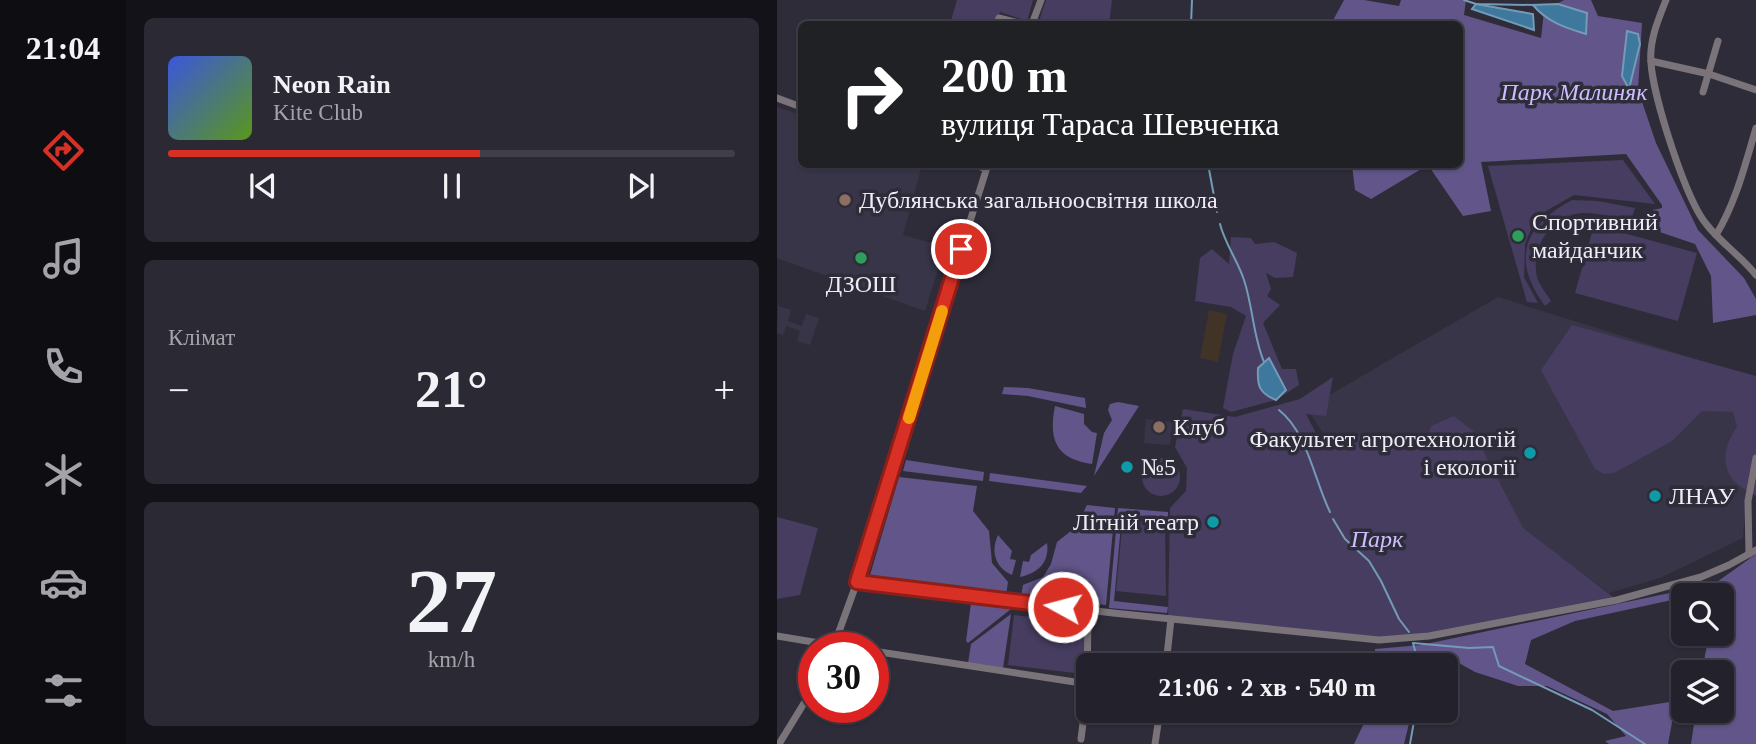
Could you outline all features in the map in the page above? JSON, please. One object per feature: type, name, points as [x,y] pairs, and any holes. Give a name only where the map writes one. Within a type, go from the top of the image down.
[{"type":"street","points":[[1034,21],[1041,0]]},
{"type":"street","points":[[1666,0],[1656,24],[1651,61],[1655,89],[1667,129],[1690,195],[1705,223],[1755,271]]},
{"type":"street","points":[[1703,92],[1718,41]]},
{"type":"street","points":[[1651,61],[1756,90]]},
{"type":"street","points":[[777,98],[798,106]]},
{"type":"street","points":[[1716,235],[1739,187],[1756,128]]},
{"type":"street","points":[[838,632],[857,582],[987,168]]},
{"type":"street","points":[[857,582],[1088,610],[1379,640],[1429,636],[1617,600],[1701,577],[1753,552],[1748,501],[1756,458]]},
{"type":"street","points":[[1087,653],[1088,610]]},
{"type":"street","points":[[1167,653],[1171,619]]},
{"type":"street","points":[[777,636],[798,640]]},
{"type":"street","points":[[889,653],[1076,682]]},
{"type":"street","points":[[779,744],[798,713]]},
{"type":"street","points":[[1081,739],[1083,723]]},
{"type":"street","points":[[1155,744],[1158,723]]},
{"type":"shaded area","name":"Дублянська загальноосвітня школа","points":[[777,107],[798,114],[798,168],[921,168],[903,235],[945,247],[925,311],[777,258]]},
{"type":"shaded area","points":[[1498,297],[1756,378],[1743,538],[1660,578],[1609,593],[1519,527],[1365,500],[1307,408]]},
{"type":"shaded area","points":[[778,306],[791,310],[788,321],[802,326],[806,314],[819,318],[810,345],[797,341],[800,331],[786,326],[783,335],[777,333]]},
{"type":"shaded area","points":[[1209,310],[1227,314],[1218,362],[1200,358]]},
{"type":"shaded area","name":"Клуб","points":[[1146,419],[1173,422],[1170,445],[1144,443]]},
{"type":"green space","points":[[957,0],[1033,0],[1027,21],[1000,12],[996,21],[951,21]]},
{"type":"green space","points":[[1046,0],[1112,0],[1109,21],[1039,21]]},
{"type":"green space","name":"Парк Малиняк","points":[[1344,0],[1364,0],[1399,6],[1401,0],[1466,0],[1464,15],[1541,38],[1544,11],[1564,0],[1591,0],[1598,16],[1642,23],[1638,90],[1656,143],[1698,230],[1744,278],[1756,299],[1756,315],[1713,323],[1711,276],[1695,244],[1645,227],[1653,210],[1662,208],[1662,205],[1626,154],[1481,162],[1491,211],[1463,216],[1430,168],[1463,168],[1463,21],[1333,21]]},
{"type":"green space","name":"Спортивний майданчик","points":[[1623,160],[1655,204],[1574,195],[1546,211],[1531,229],[1525,244],[1524,277],[1538,303],[1527,302],[1488,166]]},
{"type":"green space","name":"Парк Малиняк","points":[[1352,168],[1423,168],[1371,199],[1355,190]]},
{"type":"green space","points":[[1572,200],[1598,201],[1635,208],[1631,221],[1582,213],[1571,215],[1552,226],[1540,245],[1536,266],[1538,280],[1551,301],[1545,306],[1528,274],[1527,246],[1542,221]]},
{"type":"green space","points":[[1594,225],[1697,253],[1678,321],[1575,293]]},
{"type":"green space","points":[[1231,237],[1251,238],[1255,244],[1274,242],[1297,253],[1293,277],[1275,278],[1266,273],[1271,289],[1267,296],[1280,305],[1263,323],[1282,369],[1296,369],[1299,385],[1276,400],[1231,412],[1223,408],[1233,354],[1246,316],[1231,307],[1195,301],[1200,258],[1212,249],[1229,264]]},
{"type":"green space","points":[[1572,325],[1756,376],[1756,496],[1735,482],[1727,467],[1727,446],[1737,427],[1733,412],[1702,411],[1672,441],[1614,473],[1604,474],[1595,469],[1541,370]]},
{"type":"green space","name":"Парк","points":[[1333,377],[1326,416],[1306,414],[1319,439],[1351,435],[1427,442],[1431,426],[1454,416],[1473,431],[1523,528],[1617,600],[1429,636],[1379,640],[1168,618],[1170,508],[1186,491],[1187,468],[1175,447],[1183,409],[1235,417],[1300,399]]},
{"type":"green space","points":[[1004,387],[1028,388],[1085,398],[1086,408],[1028,396],[1002,394]]},
{"type":"green space","points":[[1118,402],[1139,406],[1094,476],[1104,433],[1112,420],[1108,410],[1110,404]]},
{"type":"green space","points":[[1055,406],[1084,414],[1084,424],[1097,433],[1092,464],[1070,458],[1058,446],[1053,429]]},
{"type":"green space","points":[[1161,458],[1175,463],[1180,477],[1175,491],[1161,496],[1147,491],[1142,477],[1147,463]]},
{"type":"green space","points":[[906,460],[984,472],[983,481],[903,471]]},
{"type":"green space","points":[[990,473],[1087,486],[1081,493],[989,481]]},
{"type":"green space","points":[[899,477],[977,486],[973,511],[989,531],[992,563],[1008,582],[1006,595],[870,575]]},
{"type":"green space","points":[[1087,505],[1115,508],[1106,605],[1021,597],[1023,585],[1043,577],[1051,564],[1057,542],[1076,527]]},
{"type":"green space","points":[[1118,508],[1168,512],[1168,518],[1122,514],[1114,601],[1168,607],[1167,613],[1109,608]]},
{"type":"green space","points":[[777,517],[818,528],[800,595],[777,599]]},
{"type":"green space","points":[[1123,518],[1165,521],[1166,596],[1116,591]]},
{"type":"green space","points":[[998,535],[1012,551],[1010,559],[1016,560],[1012,575],[998,564],[996,559]]},
{"type":"green space","points":[[1047,543],[1045,561],[1032,573],[1020,577],[1023,561],[1029,562],[1031,555]]},
{"type":"green space","points":[[1756,554],[1756,744],[1691,744],[1694,723],[1734,723],[1734,660],[1704,660],[1707,646],[1734,646],[1734,583],[1717,582]]},
{"type":"green space","points":[[1671,593],[1671,600],[1575,621],[1531,640],[1525,664],[1613,711],[1671,702],[1672,723],[1668,744],[1609,744],[1605,741],[1626,736],[1607,714],[1547,686],[1518,686],[1475,672],[1458,663],[1458,653],[1375,653],[1375,649],[1421,645]]},
{"type":"green space","points":[[971,603],[1011,609],[968,643],[966,641]]},
{"type":"green space","points":[[1011,614],[1003,668],[968,663],[971,644]]},
{"type":"green space","points":[[1014,615],[1086,624],[1085,653],[1076,653],[1075,673],[1008,665]]},
{"type":"green space","points":[[1364,723],[1409,723],[1404,744],[1354,744]]},
{"type":"water","points":[[1476,4],[1533,14],[1534,30],[1472,9]]},
{"type":"water","points":[[1558,4],[1587,13],[1586,34],[1551,20],[1533,5]]},
{"type":"water","points":[[1627,31],[1638,34],[1640,44],[1629,89],[1622,76]]},
{"type":"water","points":[[1269,358],[1286,390],[1276,400],[1263,392],[1258,380],[1258,368]]},
{"type":"waterway","points":[[1191,21],[1192,0]]},
{"type":"waterway","points":[[1464,0],[1476,4],[1533,5]]},
{"type":"waterway","points":[[1209,168],[1217,212]]},
{"type":"waterway","points":[[1220,224],[1244,280],[1264,362]]},
{"type":"waterway","points":[[1279,410],[1289,420],[1304,444],[1330,512]]},
{"type":"waterway","points":[[1333,519],[1345,539],[1369,561],[1399,619],[1409,632]]},
{"type":"waterway","points":[[1416,653],[1413,643],[1469,648],[1493,647],[1499,666],[1592,710],[1645,744]]},
{"type":"waterway","points":[[1410,744],[1414,723]]},
{"type":"slow traffic","points":[[909,418],[942,311]]},
{"type":"place","name":"Дублянська загальноосвітня школа","points":[[845,200]]},
{"type":"place","name":"Спортивний майданчик","points":[[1518,236]]},
{"type":"place","name":"ДЗОШ","points":[[861,258]]},
{"type":"place","name":"Клуб","points":[[1159,427]]},
{"type":"place","name":"Факультет агротехнологій і екології","points":[[1530,453]]},
{"type":"place","name":"№5","points":[[1127,467]]},
{"type":"place","name":"ЛНАУ","points":[[1655,496]]},
{"type":"place","name":"Літній театр","points":[[1213,522]]},
{"type":"route","points":[[961,249],[857,582],[1063,607]]}]
